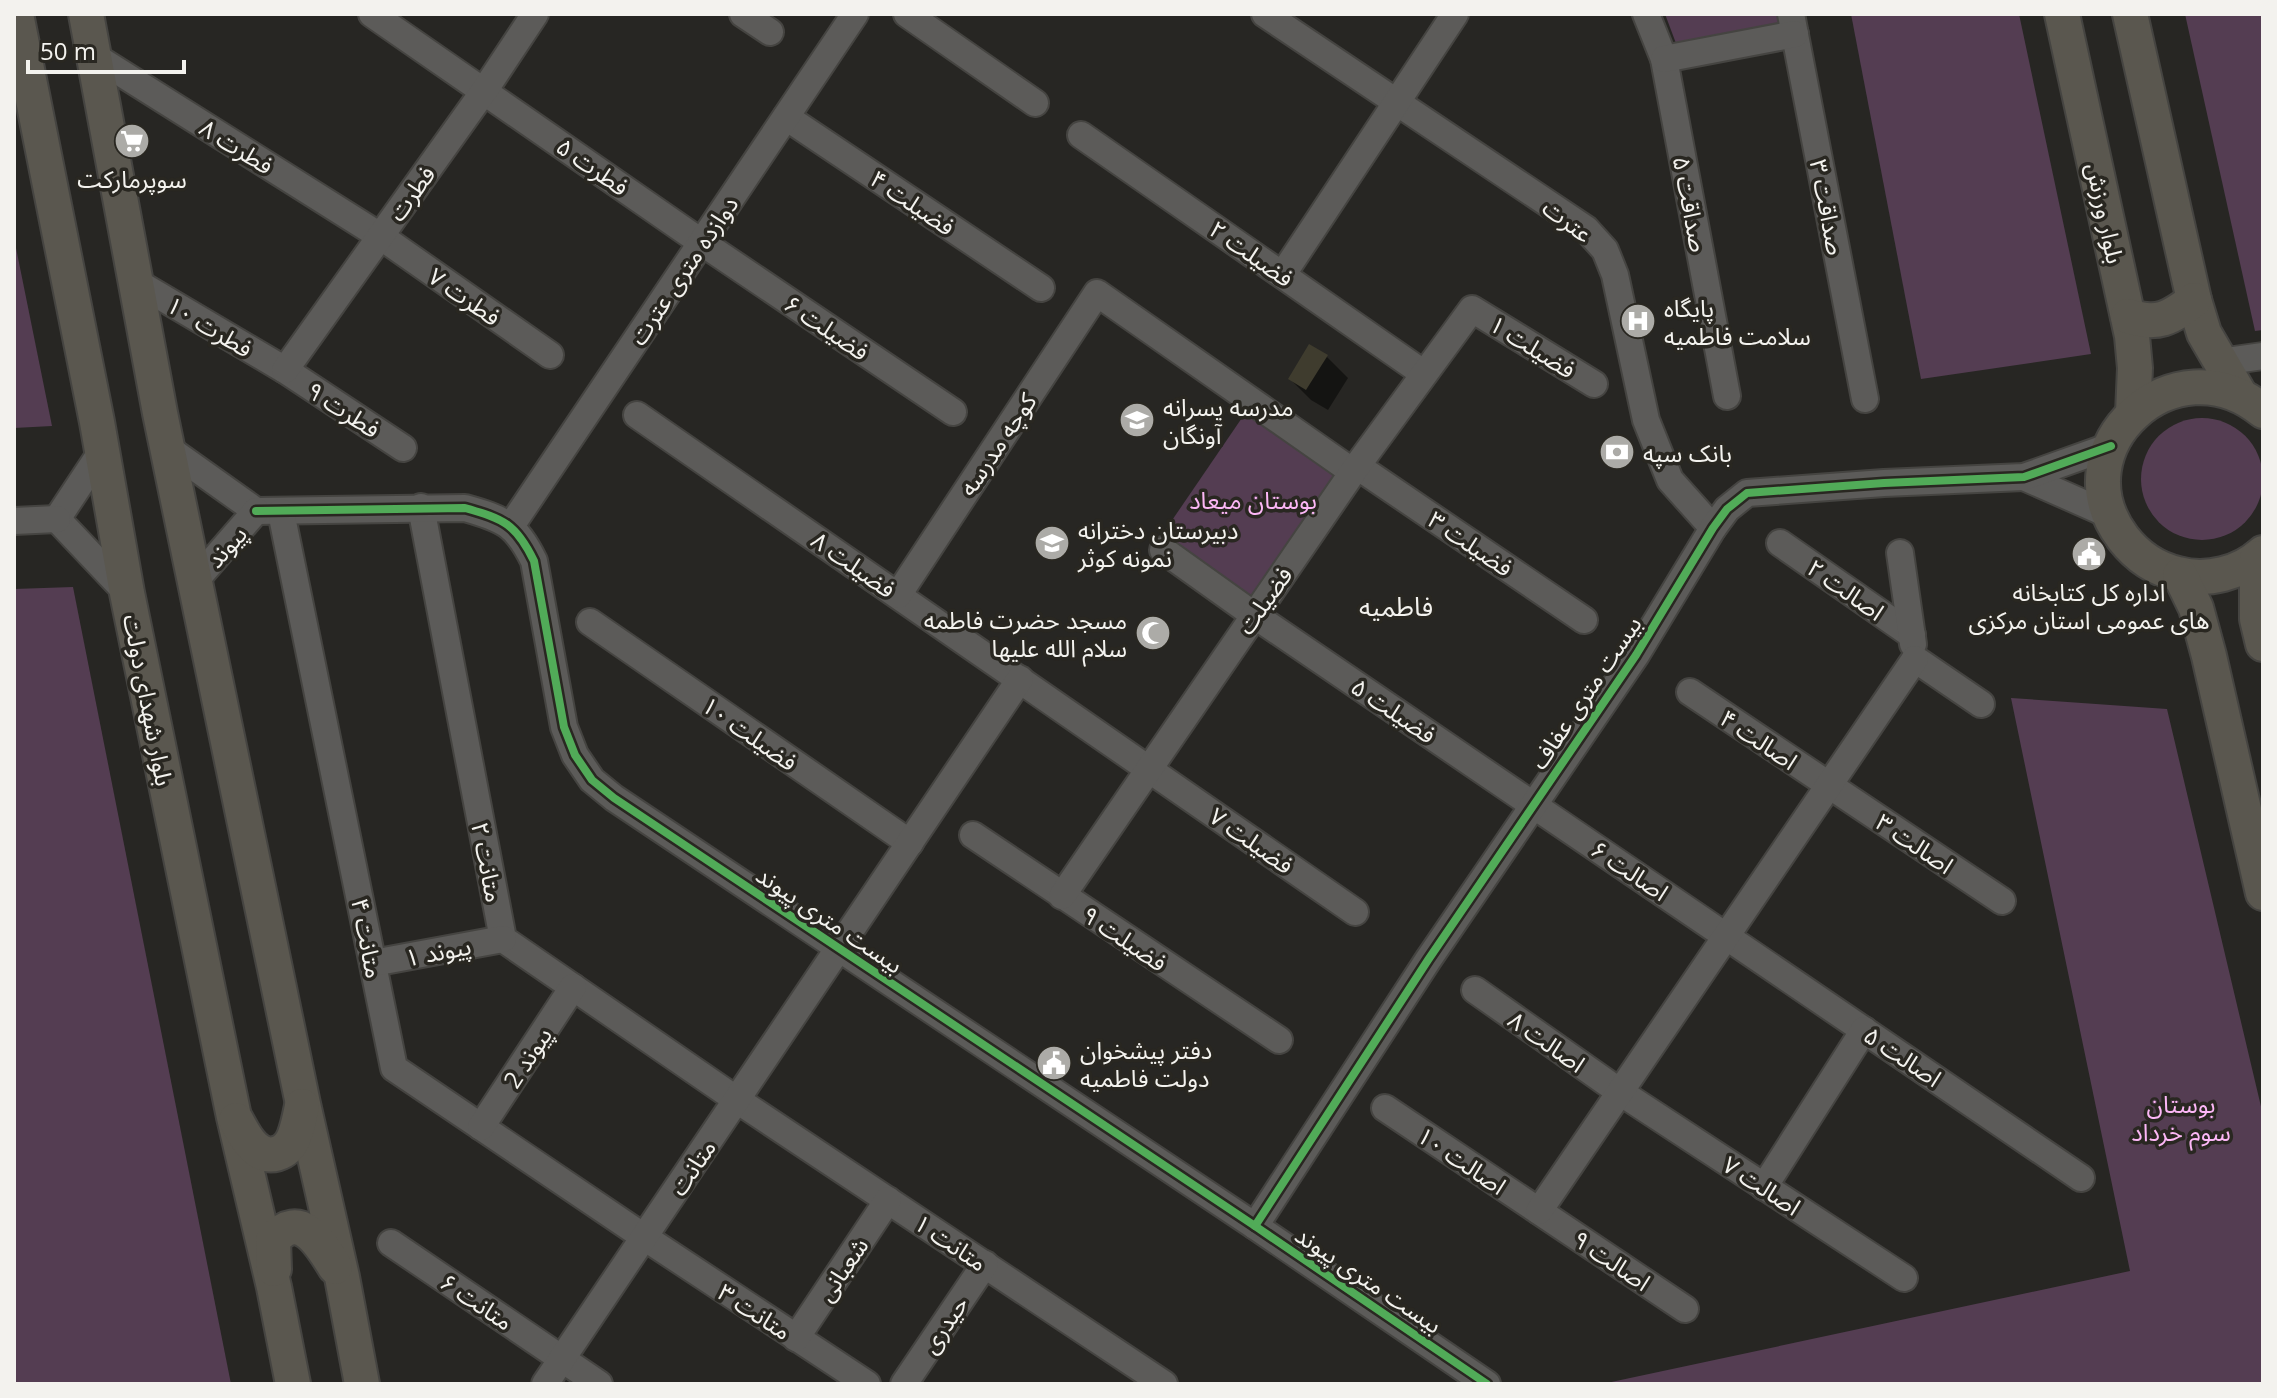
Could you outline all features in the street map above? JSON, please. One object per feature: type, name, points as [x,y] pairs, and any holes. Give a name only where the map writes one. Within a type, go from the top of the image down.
[{"type":"main road","name":"بلوار شهدای دولت","points":[[16,14],[127,593],[234,1117],[293,1384]]},
{"type":"main road","points":[[86,14],[160,413],[362,1384]]},
{"type":"main road","name":"بلوار ورزش","points":[[2062,14],[2134,349],[2133,413]]},
{"type":"main road","points":[[2130,14],[2204,333],[2220,362],[2251,403]]},
{"type":"main road","points":[[2128,316],[2143,321],[2163,320],[2194,300]]},
{"type":"main road","points":[[2251,403],[2222,389],[2203,386],[2165,393],[2133,413],[2120,428],[2111,446],[2104,480],[2110,515],[2119,532],[2145,560],[2162,569],[2180,575],[2220,575],[2240,569],[2260,556]]},
{"type":"main road","points":[[2260,556],[2257,619],[2263,644]]},
{"type":"main road","points":[[2180,575],[2196,608],[2209,656],[2263,893]]},
{"type":"main road","points":[[234,1117],[251,1145],[261,1153],[277,1155],[288,1149],[295,1136],[303,1104]]},
{"type":"main road","points":[[274,1287],[273,1240],[280,1231],[292,1228],[305,1228],[319,1241],[342,1277]]},
{"type":"street","name":"فطرت","points":[[285,370],[484,91],[535,14]]},
{"type":"street","points":[[743,14],[770,32]]},
{"type":"street","name":"دوازده متری عترت","points":[[511,526],[855,14]]},
{"type":"street","points":[[907,14],[1035,103]]},
{"type":"street","points":[[1265,14],[1396,102]]},
{"type":"street","points":[[1283,274],[1455,14]]},
{"type":"street","name":"صداقت ۵","points":[[1646,14],[1664,59],[1727,396]]},
{"type":"street","name":"فطرت ۵","points":[[379,16],[701,242]]},
{"type":"street","points":[[1664,59],[1793,24]]},
{"type":"street","name":"صداقت ۳","points":[[1793,24],[1865,399]]},
{"type":"street","name":"فطرت ۸","points":[[94,56],[380,236]]},
{"type":"street","name":"عترت","points":[[1396,102],[1586,229],[1605,250],[1615,275],[1646,420],[1670,480],[1713,528]]},
{"type":"street","name":"فضیلت ۴","points":[[786,117],[1041,288]]},
{"type":"street","name":"فضیلت ۲","points":[[1081,135],[1423,373]]},
{"type":"street","name":"فطرت ۷","points":[[380,236],[550,355]]},
{"type":"street","name":"فضیلت ۶","points":[[701,242],[953,412]]},
{"type":"street","name":"فطرت ۱۰","points":[[136,282],[285,370]]},
{"type":"street","name":"فضیلت ۳","points":[[1097,293],[1584,620]]},
{"type":"street","name":"کوچه مدرسه","points":[[898,595],[1097,293]]},
{"type":"street","name":"فضیلت","points":[[1062,896],[1355,469],[1472,309]]},
{"type":"street","name":"فضیلت ۱","points":[[1472,309],[1594,384]]},
{"type":"street","points":[[2220,362],[2263,356]]},
{"type":"street","name":"فطرت ۹","points":[[285,370],[403,448]]},
{"type":"street","name":"فضیلت ۸","points":[[637,415],[1149,768]]},
{"type":"street","name":"بیست متری عفاف","points":[[1255,1226],[1419,972],[1636,655],[1727,509],[1747,493],[2024,477],[2111,446]]},
{"type":"street","points":[[169,449],[268,512],[465,508],[491,515],[511,526]]},
{"type":"street","points":[[57,519],[102,451]]},
{"type":"street","points":[[2024,477],[2110,515]]},
{"type":"street","name":"متانت ۲","points":[[421,507],[503,939]]},
{"type":"street","name":"پیوند","points":[[195,581],[268,512]]},
{"type":"street","name":"متانت ۴","points":[[268,512],[373,963],[394,1068],[644,1237]]},
{"type":"street","points":[[14,521],[57,519],[127,593]]},
{"type":"street","name":"بیست متری پیوند","points":[[511,526],[524,540],[534,561],[564,727],[575,755],[592,780],[614,798],[1487,1384]]},
{"type":"street","name":"اصالت ۲","points":[[1780,543],[1981,704]]},
{"type":"street","name":"فضیلت ۵","points":[[1163,550],[1533,805]]},
{"type":"street","points":[[1539,1211],[1828,786],[1913,647],[1900,553]]},
{"type":"street","name":"فضیلت ۱۰","points":[[590,622],[910,843]]},
{"type":"street","points":[[838,949],[1020,679]]},
{"type":"street","name":"اصالت ۴","points":[[1690,692],[1828,786]]},
{"type":"street","name":"فضیلت ۷","points":[[1149,768],[1355,912]]},
{"type":"street","name":"اصالت ۳","points":[[1828,786],[2002,901]]},
{"type":"street","name":"اصالت ۶","points":[[1533,805],[1726,934]]},
{"type":"street","name":"فضیلت ۹","points":[[973,835],[1279,1040]]},
{"type":"street","name":"اصالت ۵","points":[[1726,934],[2081,1178]]},
{"type":"street","points":[[503,939],[737,1100]]},
{"type":"street","name":"پیوند ۱","points":[[373,963],[503,939]]},
{"type":"street","name":"متانت","points":[[545,1384],[838,949]]},
{"type":"street","name":"پیوند 2","points":[[481,1127],[573,987]]},
{"type":"street","name":"اصالت ۸","points":[[1475,990],[1620,1092]]},
{"type":"street","points":[[1764,1187],[1864,1030]]},
{"type":"street","name":"اصالت ۷","points":[[1620,1092],[1904,1278]]},
{"type":"street","name":"متانت ۱","points":[[737,1100],[1164,1384]]},
{"type":"street","name":"اصالت ۱۰","points":[[1385,1108],[1539,1211]]},
{"type":"street","name":"شعبانی","points":[[796,1338],[888,1200]]},
{"type":"street","name":"اصالت ۹","points":[[1539,1211],[1685,1309]]},
{"type":"street","name":"متانت ۳","points":[[644,1237],[867,1384]]},
{"type":"street","name":"متانت ۶","points":[[391,1243],[599,1384]]},
{"type":"street","name":"حیدری","points":[[904,1384],[985,1264]]},
{"type":"green space","points":[[1665,14],[1780,14],[1782,26],[1677,46]]},
{"type":"green space","points":[[1851,14],[2019,14],[2091,354],[1921,379]]},
{"type":"green space","points":[[2185,14],[2263,14],[2263,330],[2255,331]]},
{"type":"green space","points":[[14,238],[52,426],[14,428]]},
{"type":"green space","name":"بوستان میعاد","points":[[1248,409],[1337,471],[1250,598],[1162,535]]},
{"type":"green space","points":[[2202,418],[2225,423],[2245,436],[2258,456],[2263,479],[2258,502],[2245,522],[2225,535],[2202,540],[2179,535],[2159,522],[2146,502],[2141,479],[2146,456],[2159,436],[2179,423]]},
{"type":"green space","points":[[73,587],[231,1384],[14,1384],[14,589]]},
{"type":"green space","name":"بوستان سوم خرداد","points":[[2011,698],[2167,709],[2263,1115],[2263,1384],[1602,1384],[2130,1271]]},
{"type":"building","points":[[1309,344],[1328,355],[1306,390],[1288,379]]},
{"type":"cycle path","points":[[1255,1226],[1428,960],[1636,655],[1727,509],[1747,493],[2024,477],[2111,446]]},
{"type":"cycle path","points":[[256,511],[465,508],[507,525],[515,531],[534,561],[564,727],[575,755],[592,780],[614,798],[1487,1384]]},
{"type":"place","name":"سوپرمارکت","points":[[132,141]]},
{"type":"place","name":"پایگاه سلامت فاطمیه","points":[[1638,321]]},
{"type":"place","name":"مدرسه پسرانه آونگان","points":[[1137,420]]},
{"type":"place","name":"بانک سپه","points":[[1617,452]]},
{"type":"place","name":"دبیرستان دخترانه نمونه کوثر","points":[[1052,543]]},
{"type":"place","name":"اداره کل کتابخانه های عمومی استان مرکزی","points":[[2089,554]]},
{"type":"place","name":"مسجد حضرت فاطمه سلام الله علیها","points":[[1153,633]]},
{"type":"place","name":"دفتر پیشخوان دولت فاطمیه","points":[[1054,1063]]},
{"type":"district","name":"فاطمیه","points":[[1396,606]]}]
